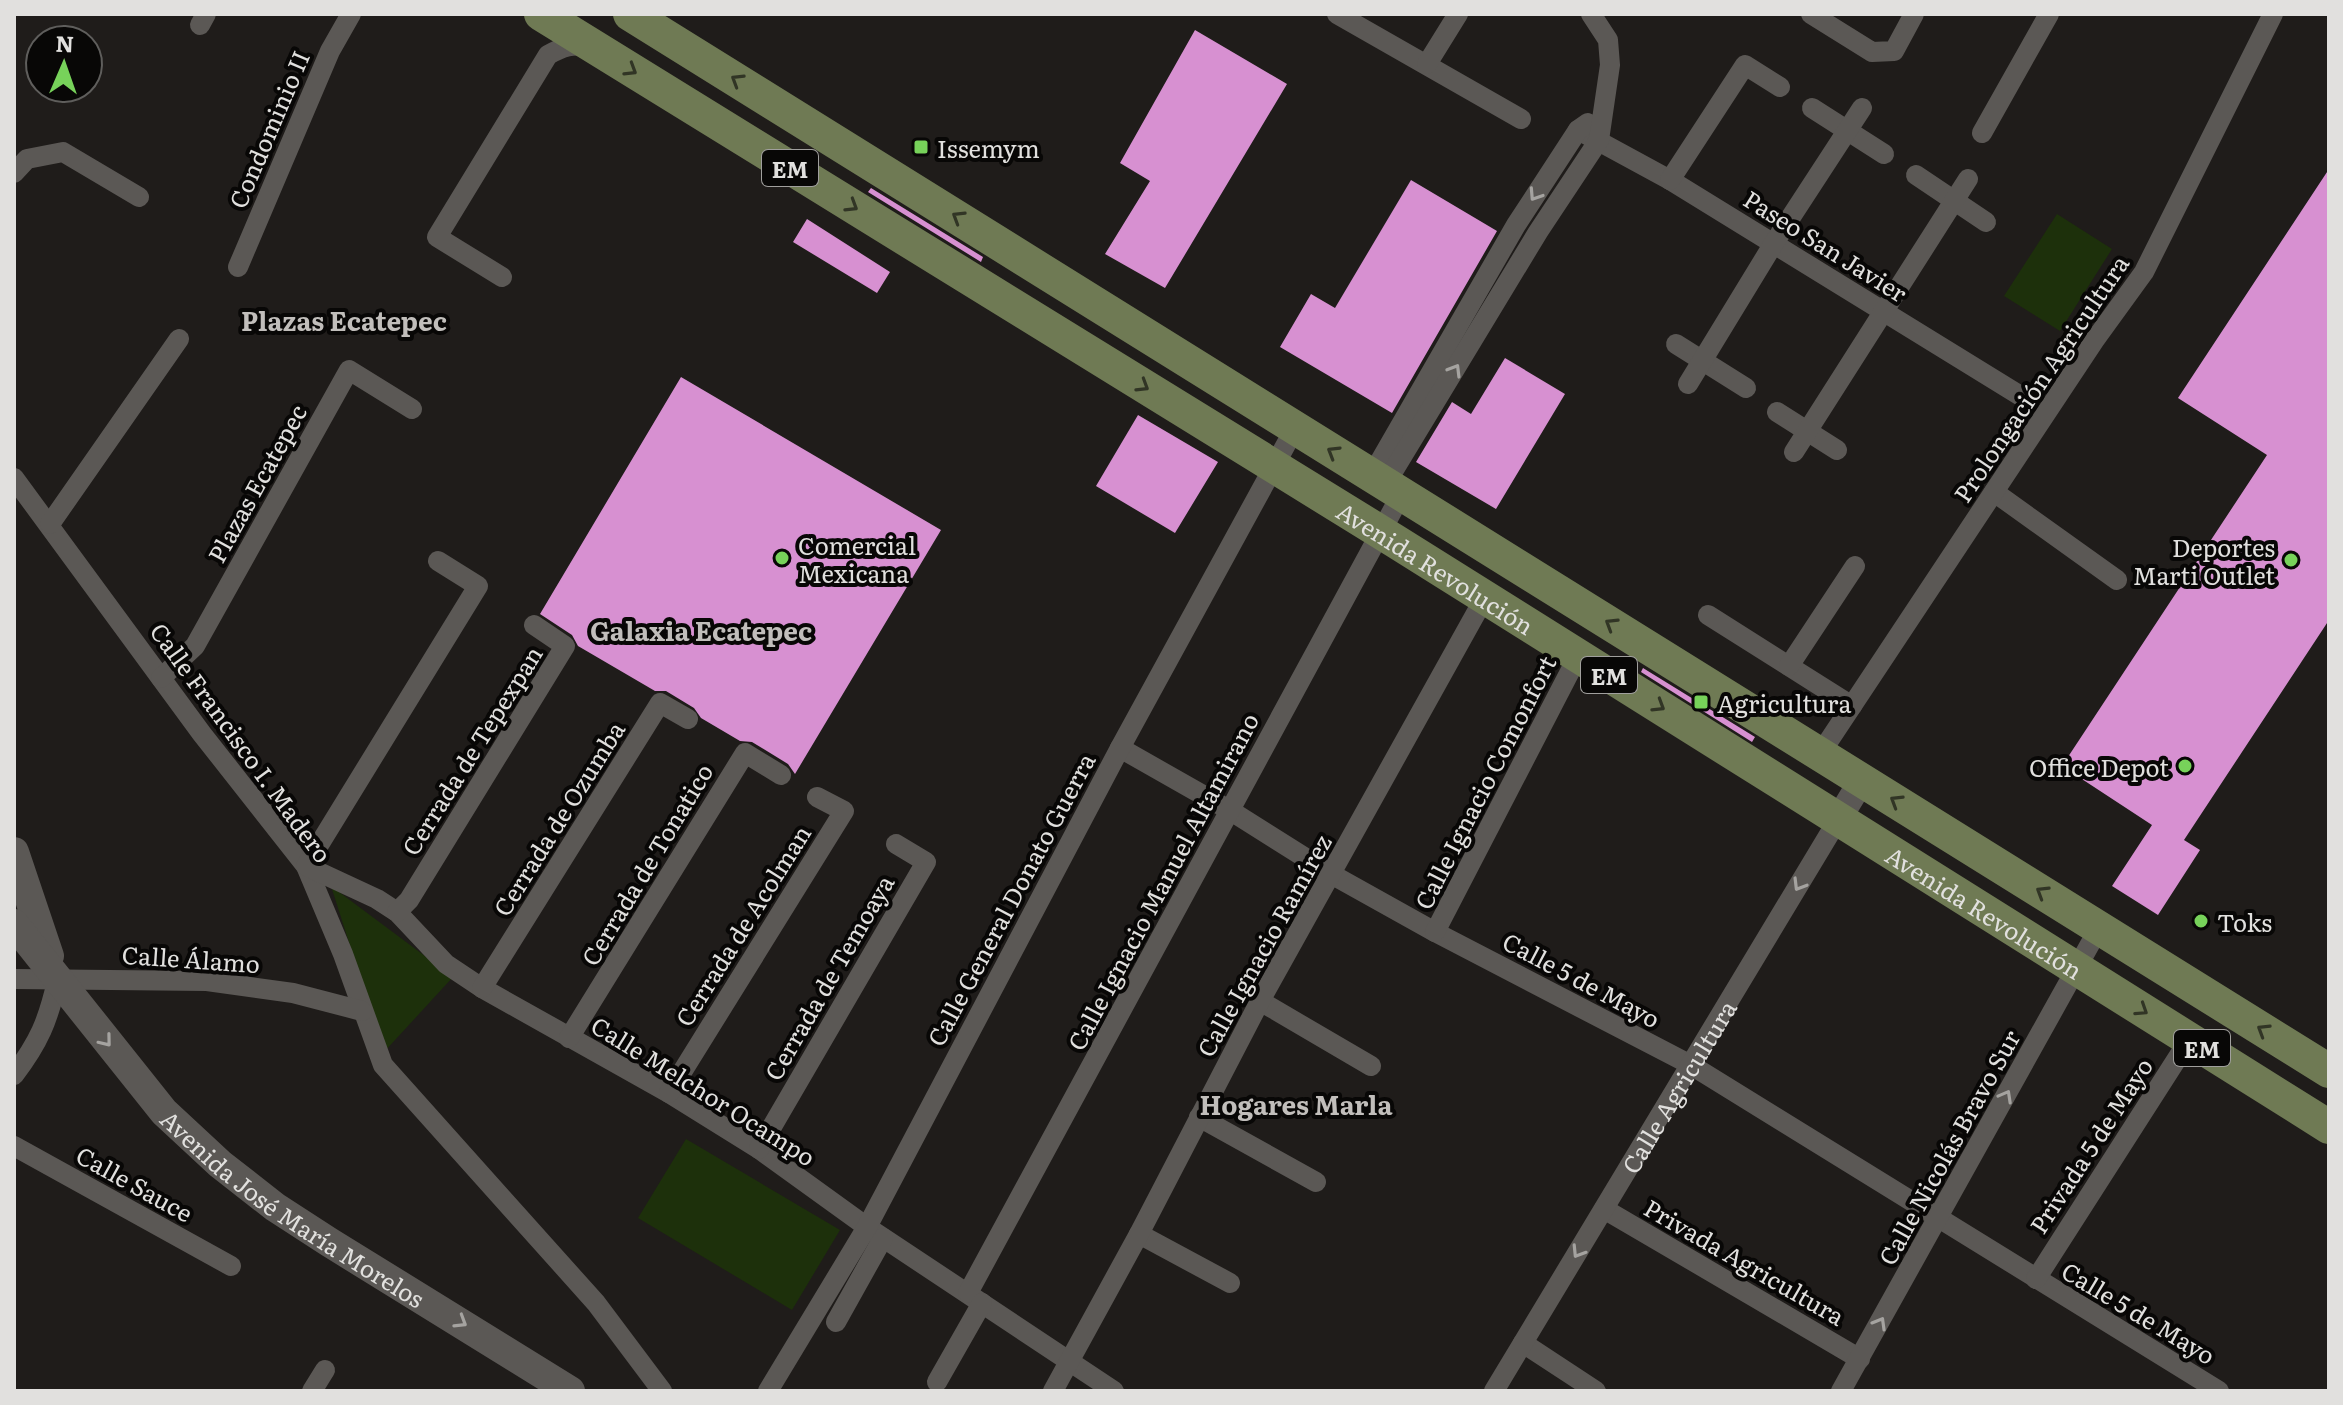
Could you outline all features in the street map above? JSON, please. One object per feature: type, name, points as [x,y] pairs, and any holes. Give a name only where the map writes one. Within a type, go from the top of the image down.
[{"type":"main road","name":"Avenida Revolución","points":[[541,14],[1273,467],[1386,498],[1485,597],[2329,1127]]},
{"type":"main road","name":"Avenida Revolución","points":[[630,14],[1295,428],[1386,498],[1820,754],[2329,1071]]},
{"type":"main road","name":"Avenida José María Morelos","points":[[14,852],[57,981]]},
{"type":"main road","name":"Avenida José María Morelos","points":[[14,924],[164,1112],[220,1164],[302,1224],[570,1391]]},
{"type":"street","name":"Condominio II","points":[[238,267],[330,51],[351,14]]},
{"type":"street","points":[[531,14],[548,55]]},
{"type":"street","points":[[1337,14],[1521,119]]},
{"type":"street","points":[[1427,64],[1458,14]]},
{"type":"street","points":[[1386,498],[1522,259],[1599,140],[1610,65],[1608,40],[1591,14]]},
{"type":"street","points":[[1811,14],[1872,52],[1894,51],[1914,14]]},
{"type":"street","points":[[1982,133],[2049,14]]},
{"type":"street","name":"Prolongación Agricultura","points":[[1820,754],[2094,341],[2144,272],[2273,14]]},
{"type":"street","points":[[502,277],[437,237],[548,55],[578,44],[598,49]]},
{"type":"street","points":[[1670,180],[1745,65],[1780,87]]},
{"type":"street","points":[[1812,108],[1884,154]]},
{"type":"street","points":[[1688,384],[1774,243],[1862,108]]},
{"type":"street","points":[[1386,498],[1503,248],[1578,130],[1601,114]]},
{"type":"street","name":"Paseo San Javier","points":[[1578,130],[1670,180],[2024,398]]},
{"type":"street","points":[[14,173],[27,159],[63,152],[139,197]]},
{"type":"street","points":[[1916,175],[1986,222]]},
{"type":"street","points":[[1794,452],[1968,179]]},
{"type":"street","points":[[1503,248],[1522,259]]},
{"type":"street","points":[[50,524],[179,339]]},
{"type":"street","points":[[1676,344],[1746,388]]},
{"type":"street","name":"Plazas Ecatepec","points":[[161,678],[195,646],[349,370],[412,409]]},
{"type":"street","points":[[1777,412],[1837,450]]},
{"type":"street","name":"Calle General Donato Guerra","points":[[768,1391],[875,1232],[1120,748],[1295,428]]},
{"type":"street","name":"Calle Francisco I. Madero","points":[[14,478],[202,734],[306,866],[343,954],[383,1065],[596,1303],[662,1391]]},
{"type":"street","points":[[1994,492],[2117,580]]},
{"type":"street","name":"Calle Ignacio Manuel Altamirano","points":[[937,1382],[975,1298],[1231,811],[1386,498]]},
{"type":"street","points":[[306,866],[478,586],[438,561]]},
{"type":"street","points":[[1789,666],[1855,566]]},
{"type":"street","name":"Calle Ignacio Ramírez","points":[[1053,1391],[1260,1001],[1485,597]]},
{"type":"street","points":[[1708,615],[1852,706]]},
{"type":"street","name":"Cerrada de Tepexpan","points":[[397,912],[409,900],[565,646],[534,625]]},
{"type":"street","name":"Calle Ignacio Comonfort","points":[[1435,932],[1578,656]]},
{"type":"street","name":"Cerrada de Ozumba","points":[[482,988],[660,703],[688,719]]},
{"type":"street","name":"Calle 5 de Mayo","points":[[1120,748],[1435,932],[1691,1065],[2219,1391]]},
{"type":"street","name":"Cerrada de Tonatico","points":[[569,1038],[745,753],[781,775]]},
{"type":"street","name":"Calle Agricultura","points":[[1494,1391],[1862,780]]},
{"type":"street","name":"Cerrada de Acolman","points":[[669,1093],[844,811],[817,797]]},
{"type":"street","name":"Cerrada de Temoaya","points":[[759,1149],[926,862],[896,844]]},
{"type":"street","name":"Calle Melchor Ocampo","points":[[306,866],[377,899],[397,912],[446,964],[482,988],[669,1093],[759,1149],[875,1232],[1114,1391]]},
{"type":"street","name":"Calle Nicolás Bravo Sur","points":[[1841,1391],[2099,928]]},
{"type":"street","name":"Calle Álamo","points":[[14,979],[207,981],[293,993],[362,1011]]},
{"type":"street","points":[[14,1075],[48,1020],[57,981]]},
{"type":"street","points":[[1260,1001],[1371,1066]]},
{"type":"street","name":"Privada 5 de Mayo","points":[[2036,1279],[2189,1040]]},
{"type":"street","points":[[1199,1117],[1316,1182]]},
{"type":"street","name":"Calle Sauce","points":[[14,1146],[231,1266]]},
{"type":"street","name":"Privada Agricultura","points":[[1604,1209],[1860,1359]]},
{"type":"street","points":[[836,1322],[875,1232]]},
{"type":"street","points":[[1139,1234],[1230,1283]]},
{"type":"street","points":[[1523,1343],[1596,1391]]},
{"type":"street","points":[[312,1391],[325,1370]]},
{"type":"green space","points":[[2057,214],[2112,249],[2060,331],[2004,296]]},
{"type":"green space","points":[[331,886],[453,977],[384,1052]]},
{"type":"green space","points":[[686,1139],[840,1230],[792,1310],[638,1218]]},
{"type":"building","points":[[1195,30],[1287,84],[1165,288],[1105,254],[1150,181],[1120,163]]},
{"type":"building","points":[[2329,169],[2329,620],[2184,840],[2200,850],[2158,915],[2112,886],[2152,825],[2062,766],[2267,455],[2178,398]]},
{"type":"building","points":[[1411,180],[1497,231],[1392,413],[1280,347],[1311,294],[1335,308]]},
{"type":"building","points":[[871,188],[983,257],[981,262],[868,192]]},
{"type":"building","points":[[807,219],[890,272],[877,293],[793,242]]},
{"type":"building","points":[[1505,358],[1565,394],[1496,509],[1416,462],[1452,402],[1471,414]]},
{"type":"building","points":[[681,377],[941,530],[795,774],[788,764],[752,742],[740,741],[701,718],[694,708],[666,691],[655,691],[578,646],[572,635],[540,614]]},
{"type":"building","points":[[1138,415],[1218,462],[1175,533],[1096,486]]},
{"type":"building","points":[[1643,668],[1755,737],[1752,742],[1641,672]]},
{"type":"place","name":"Issemym","points":[[921,147]]},
{"type":"place","name":"Comercial Mexicana","points":[[782,558]]},
{"type":"place","name":"Deportes Marti Outlet","points":[[2291,560]]},
{"type":"place","name":"Agricultura","points":[[1701,702]]},
{"type":"place","name":"Office Depot","points":[[2185,766]]},
{"type":"place","name":"Toks","points":[[2201,921]]},
{"type":"district","name":"Plazas Ecatepec","points":[[344,319]]},
{"type":"district","name":"Galaxia Ecatepec","points":[[701,629]]},
{"type":"district","name":"Hogares Marla","points":[[1296,1103]]}]
